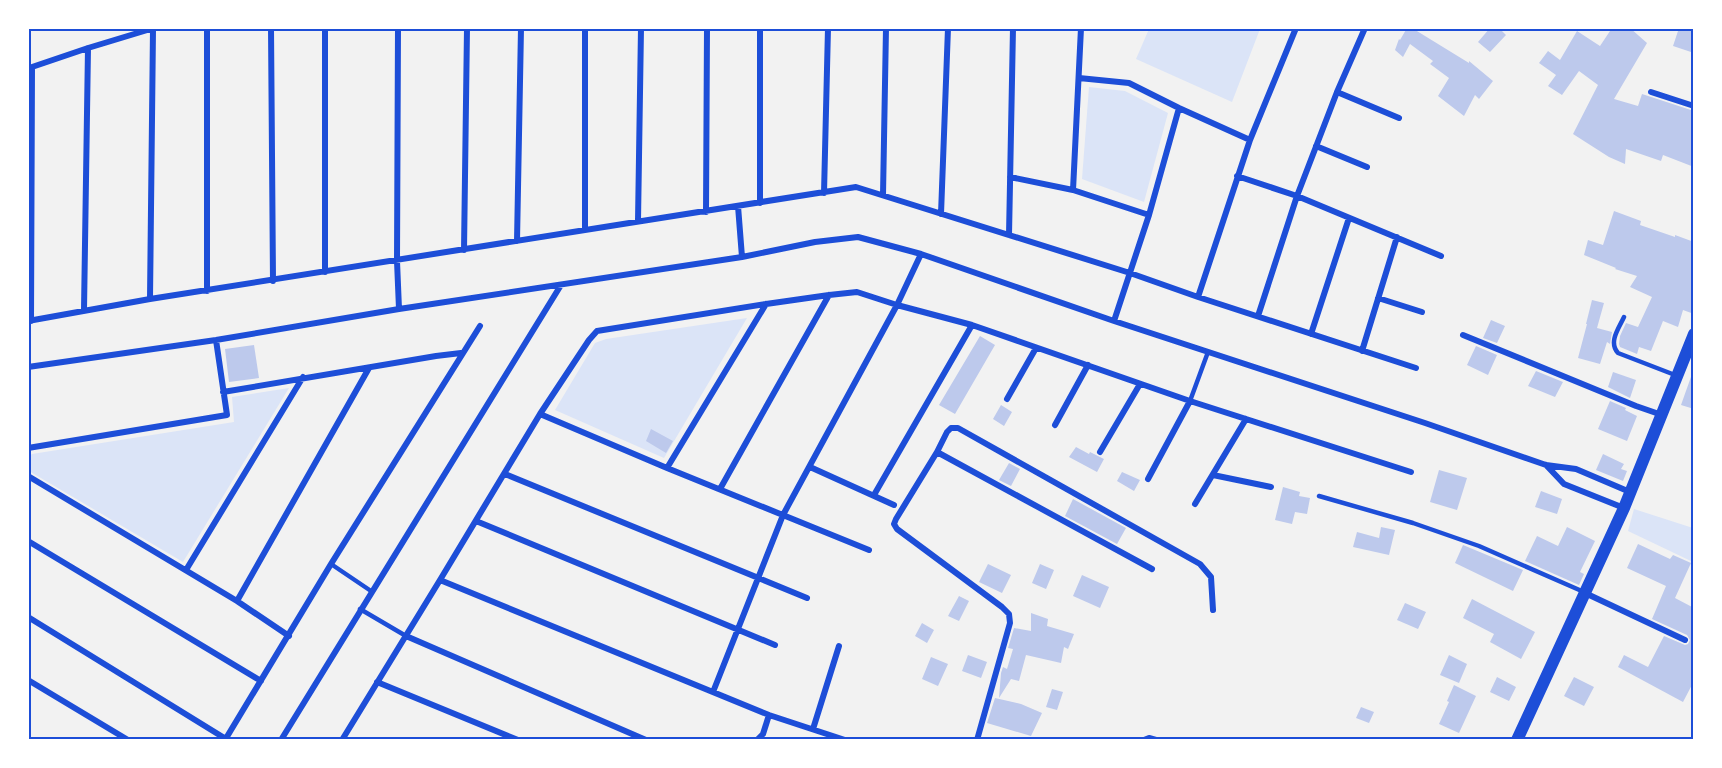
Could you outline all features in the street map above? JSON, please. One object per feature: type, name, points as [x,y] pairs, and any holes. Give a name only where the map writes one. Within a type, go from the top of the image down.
[{"type":"main road","points":[[1517,740],[1624,508],[1694,334]]},
{"type":"street","points":[[207,28],[207,291]]},
{"type":"street","points":[[271,28],[273,281]]},
{"type":"street","points":[[325,28],[325,272]]},
{"type":"street","points":[[398,28],[397,261],[399,309]]},
{"type":"street","points":[[464,250],[467,28]]},
{"type":"street","points":[[517,241],[521,28]]},
{"type":"street","points":[[585,28],[585,229]]},
{"type":"street","points":[[638,221],[641,28]]},
{"type":"street","points":[[706,212],[707,28]]},
{"type":"street","points":[[760,28],[760,203]]},
{"type":"street","points":[[824,193],[828,28]]},
{"type":"street","points":[[883,195],[886,28]]},
{"type":"street","points":[[941,214],[948,28]]},
{"type":"street","points":[[1009,235],[1013,28]]},
{"type":"street","points":[[1073,190],[1081,28]]},
{"type":"street","points":[[1198,297],[1250,140],[1296,28]]},
{"type":"street","points":[[1258,316],[1297,196],[1337,92],[1365,28]]},
{"type":"street","points":[[150,299],[153,29],[32,67],[30,321],[150,299],[856,187],[1130,273],[1416,368]]},
{"type":"street","points":[[84,310],[88,48]]},
{"type":"street","points":[[1079,78],[1129,83],[1250,140]]},
{"type":"street","points":[[1337,92],[1399,118]]},
{"type":"street","points":[[1651,92],[1694,106]]},
{"type":"street","points":[[1114,321],[1149,215],[1179,108]]},
{"type":"street","points":[[1316,146],[1367,167]]},
{"type":"street","points":[[1237,176],[1297,196],[1441,256]]},
{"type":"street","points":[[1010,177],[1073,190],[1149,215]]},
{"type":"street","points":[[738,206],[742,257]]},
{"type":"street","points":[[1311,334],[1349,218]]},
{"type":"street","points":[[28,367],[216,340],[399,309],[742,257],[815,242],[858,237],[921,254],[1545,465],[1576,469],[1630,492]]},
{"type":"street","points":[[1362,351],[1397,237]]},
{"type":"street","points":[[713,692],[783,514],[897,305],[921,254]]},
{"type":"street","points":[[281,740],[561,285]]},
{"type":"street","points":[[342,740],[540,414],[597,331],[857,292],[972,325],[1190,401],[1411,472]]},
{"type":"street","points":[[720,489],[829,295]]},
{"type":"street","points":[[1378,298],[1422,312]]},
{"type":"street","points":[[667,468],[766,304]]},
{"type":"street","points":[[874,495],[972,325]]},
{"type":"street","points":[[28,617],[226,739],[331,564],[480,326]]},
{"type":"street","points":[[1463,335],[1662,415]]},
{"type":"street","points":[[28,447],[227,415],[216,340]]},
{"type":"street","points":[[1007,399],[1036,348]]},
{"type":"street","points":[[223,392],[303,377],[461,353]]},
{"type":"street","points":[[1055,425],[1088,365]]},
{"type":"street","points":[[237,601],[369,368]]},
{"type":"street","points":[[186,570],[303,377]]},
{"type":"street","points":[[1100,452],[1140,384]]},
{"type":"street","points":[[1148,479],[1190,401]]},
{"type":"street","points":[[540,414],[869,550]]},
{"type":"street","points":[[1195,504],[1246,419]]},
{"type":"street","points":[[977,740],[1011,623],[1008,614],[1002,607],[897,529],[894,524],[951,428],[958,428],[1200,564],[1211,577],[1214,610]]},
{"type":"street","points":[[937,452],[1152,569]]},
{"type":"street","points":[[1545,465],[1563,484],[1624,508]]},
{"type":"street","points":[[810,467],[894,505]]},
{"type":"street","points":[[505,474],[807,598]]},
{"type":"street","points":[[1213,475],[1271,487]]},
{"type":"street","points":[[28,476],[237,601],[288,636]]},
{"type":"street","points":[[476,521],[775,645]]},
{"type":"street","points":[[28,541],[261,681]]},
{"type":"street","points":[[440,580],[769,715],[845,740]]},
{"type":"street","points":[[1585,593],[1685,640]]},
{"type":"street","points":[[406,636],[646,740]]},
{"type":"street","points":[[813,729],[839,646]]},
{"type":"street","points":[[28,680],[128,740]]},
{"type":"street","points":[[377,682],[518,740]]},
{"type":"street","points":[[757,740],[763,734],[769,715]]},
{"type":"street","points":[[1144,740],[1149,738],[1156,740]]},
{"type":"lane","points":[[1624,317],[1612,344],[1614,350],[1677,376]]},
{"type":"lane","points":[[1190,401],[1208,352]]},
{"type":"lane","points":[[1319,496],[1413,523],[1479,546],[1585,593]]},
{"type":"lane","points":[[331,564],[371,591]]},
{"type":"lane","points":[[360,609],[406,636]]},
{"type":"shaded area","points":[[1149,29],[1260,29],[1232,102],[1136,59]]},
{"type":"shaded area","points":[[1089,87],[1125,91],[1168,113],[1144,202],[1082,179]]},
{"type":"shaded area","points":[[747,318],[664,458],[555,410],[595,343],[606,339]]},
{"type":"shaded area","points":[[289,388],[183,562],[29,471],[29,456],[32,454],[234,422],[232,397]]},
{"type":"shaded area","points":[[1634,509],[1693,528],[1693,562],[1628,531]]},
{"type":"building","points":[[1407,28],[1412,28],[1469,63],[1469,61],[1493,81],[1479,99],[1475,95],[1464,116],[1438,96],[1449,78],[1430,64],[1433,61],[1410,44],[1403,57],[1395,50]]},
{"type":"building","points":[[1490,28],[1499,28],[1506,35],[1490,52],[1478,42]]},
{"type":"building","points":[[1612,28],[1630,28],[1647,43],[1614,99],[1638,106],[1642,94],[1694,111],[1694,167],[1663,155],[1661,161],[1626,149],[1625,164],[1609,157],[1573,134],[1598,85],[1579,71],[1562,95],[1548,86],[1556,75],[1539,63],[1548,51],[1560,60],[1577,31],[1600,46]]},
{"type":"building","points":[[1679,28],[1694,28],[1694,44],[1691,52],[1673,46]]},
{"type":"building","points":[[1614,211],[1641,221],[1640,225],[1694,242],[1694,314],[1683,310],[1678,327],[1663,321],[1651,351],[1639,347],[1637,354],[1620,347],[1620,336],[1626,323],[1638,327],[1652,297],[1630,287],[1637,276],[1584,255],[1588,240],[1603,245]]},
{"type":"building","points":[[1592,300],[1604,303],[1597,328],[1612,332],[1610,344],[1607,342],[1600,364],[1578,358]]},
{"type":"building","points":[[1491,320],[1505,326],[1497,343],[1483,338]]},
{"type":"building","points":[[980,336],[995,345],[955,414],[939,405]]},
{"type":"building","points":[[254,345],[259,378],[229,382],[225,349]]},
{"type":"building","points":[[1476,346],[1497,355],[1488,375],[1467,365]]},
{"type":"building","points":[[1536,371],[1563,382],[1555,397],[1528,386]]},
{"type":"building","points":[[1613,372],[1636,380],[1630,398],[1608,387]]},
{"type":"building","points":[[1692,374],[1694,374],[1694,409],[1681,405]]},
{"type":"building","points":[[1610,401],[1637,416],[1627,441],[1598,429]]},
{"type":"building","points":[[1001,405],[1012,412],[1004,426],[993,419]]},
{"type":"building","points":[[651,429],[673,441],[666,453],[646,441]]},
{"type":"building","points":[[1076,447],[1104,459],[1097,472],[1069,457]]},
{"type":"building","points":[[1603,454],[1624,464],[1621,469],[1627,471],[1623,481],[1596,470]]},
{"type":"building","points":[[1009,463],[1020,469],[1011,486],[999,480]]},
{"type":"building","points":[[1439,470],[1467,478],[1457,510],[1430,502]]},
{"type":"building","points":[[1122,472],[1140,480],[1134,491],[1117,481]]},
{"type":"building","points":[[1283,487],[1300,492],[1299,496],[1310,498],[1307,514],[1295,512],[1292,524],[1275,520]]},
{"type":"building","points":[[1541,491],[1562,499],[1557,514],[1535,507]]},
{"type":"building","points":[[1073,499],[1126,528],[1117,544],[1065,516]]},
{"type":"building","points":[[1381,527],[1395,530],[1389,555],[1353,547],[1357,532],[1379,538]]},
{"type":"building","points":[[1567,527],[1595,541],[1580,572],[1584,574],[1579,585],[1525,561],[1537,536],[1558,546]]},
{"type":"building","points":[[1638,544],[1670,559],[1673,555],[1691,563],[1675,598],[1694,608],[1694,681],[1683,702],[1618,667],[1624,655],[1648,667],[1664,636],[1685,645],[1690,640],[1687,635],[1652,619],[1666,586],[1627,568]]},
{"type":"building","points":[[1463,545],[1523,570],[1513,591],[1455,563]]},
{"type":"building","points":[[988,564],[1011,575],[1002,593],[979,582]]},
{"type":"building","points":[[1040,564],[1054,570],[1046,589],[1032,583]]},
{"type":"building","points":[[1082,575],[1109,587],[1100,608],[1073,596]]},
{"type":"building","points":[[959,596],[969,601],[959,621],[948,616]]},
{"type":"building","points":[[1472,599],[1535,632],[1521,659],[1490,642],[1494,634],[1463,618]]},
{"type":"building","points":[[1405,603],[1426,612],[1418,629],[1397,620]]},
{"type":"building","points":[[1031,613],[1048,619],[1047,626],[1074,634],[1068,649],[1064,647],[1061,663],[1026,655],[1019,681],[1011,679],[999,698],[1001,673],[1003,667],[1007,669],[1013,649],[1008,648],[1014,628],[1031,631]]},
{"type":"building","points":[[922,623],[934,630],[927,643],[915,636]]},
{"type":"building","points":[[968,655],[987,662],[981,678],[962,671]]},
{"type":"building","points":[[1449,655],[1467,664],[1459,683],[1440,675]]},
{"type":"building","points":[[931,657],[948,664],[938,686],[922,679]]},
{"type":"building","points":[[1497,677],[1516,687],[1509,701],[1490,692]]},
{"type":"building","points":[[1574,677],[1594,687],[1584,706],[1564,696]]},
{"type":"building","points":[[1454,685],[1476,696],[1459,733],[1439,724]]},
{"type":"building","points":[[1052,689],[1063,692],[1057,710],[1046,707]]},
{"type":"building","points":[[995,698],[1021,704],[1042,713],[1031,736],[987,723]]},
{"type":"building","points":[[1361,707],[1374,712],[1369,723],[1356,718]]}]
